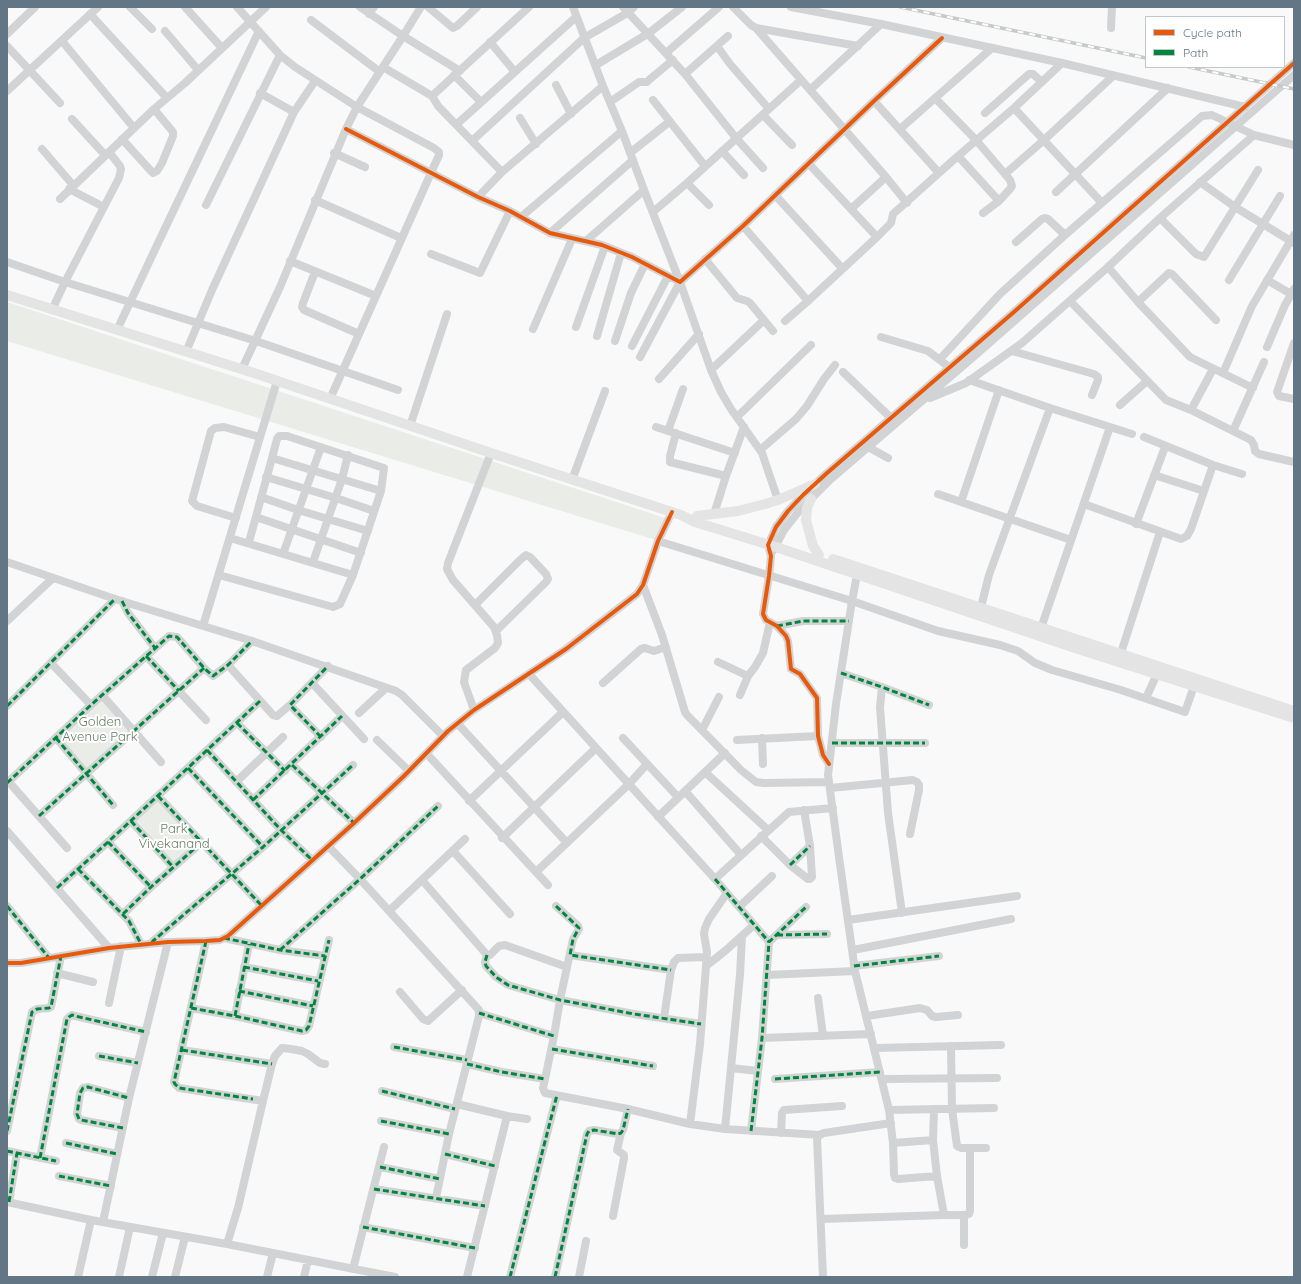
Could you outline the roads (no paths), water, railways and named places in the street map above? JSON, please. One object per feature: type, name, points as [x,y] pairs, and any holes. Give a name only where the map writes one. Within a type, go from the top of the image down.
[{"type":"main road","points":[[7,295],[277,381],[857,575],[1120,658],[1294,710]]},
{"type":"main road","points":[[677,514],[697,516],[738,511],[778,500],[815,484]]},
{"type":"main road","points":[[811,499],[807,508],[806,520],[813,546],[819,555]]},
{"type":"main road","points":[[697,516],[773,546],[819,555],[981,607],[1120,658],[1157,674],[1294,718]]},
{"type":"street","points":[[7,34],[35,7]]},
{"type":"street","points":[[7,91],[98,7]]},
{"type":"street","points":[[130,7],[152,29]]},
{"type":"street","points":[[185,7],[222,48]]},
{"type":"street","points":[[237,7],[294,67],[356,107],[437,150],[439,155],[330,399]]},
{"type":"street","points":[[60,199],[154,109],[266,7]]},
{"type":"street","points":[[360,7],[372,10],[403,36],[457,73],[481,102]]},
{"type":"street","points":[[242,370],[256,341],[334,154],[356,107],[421,7]]},
{"type":"street","points":[[428,7],[453,28],[477,7]]},
{"type":"street","points":[[432,96],[529,7]]},
{"type":"street","points":[[573,7],[680,282],[711,370],[721,392],[760,450],[778,500]]},
{"type":"street","points":[[596,65],[649,33],[682,7]]},
{"type":"street","points":[[666,53],[719,7]]},
{"type":"street","points":[[733,7],[750,25],[756,28],[858,46]]},
{"type":"street","points":[[791,7],[881,24],[1062,63],[1245,107]]},
{"type":"street","points":[[1111,28],[1112,7]]},
{"type":"street","points":[[472,140],[584,38],[629,9],[685,74],[736,138],[763,168]]},
{"type":"street","points":[[90,14],[167,98]]},
{"type":"street","points":[[456,124],[576,17]]},
{"type":"street","points":[[311,20],[381,69],[432,96],[438,106],[502,172]]},
{"type":"street","points":[[810,90],[881,24]]},
{"type":"street","points":[[756,28],[907,203]]},
{"type":"street","points":[[165,31],[198,70]]},
{"type":"street","points":[[117,330],[259,31]]},
{"type":"street","points":[[685,74],[728,36]]},
{"type":"street","points":[[640,357],[680,282],[809,164],[942,38]]},
{"type":"street","points":[[62,41],[134,128]]},
{"type":"street","points":[[490,42],[515,72]]},
{"type":"street","points":[[7,46],[60,103]]},
{"type":"street","points":[[717,46],[792,145]]},
{"type":"street","points":[[900,129],[992,48]]},
{"type":"street","points":[[206,205],[280,54]]},
{"type":"street","points":[[610,102],[639,82],[647,82],[650,80],[673,60]]},
{"type":"street","points":[[785,321],[877,237],[891,223],[894,214],[1014,108],[1062,63]]},
{"type":"street","points":[[830,764],[823,755],[818,736],[818,698],[800,674],[791,669],[788,641],[786,636],[764,618],[763,614],[776,527],[788,510],[815,484],[868,447],[922,402],[1153,195],[1245,107],[1294,63]]},
{"type":"street","points":[[985,113],[1028,74],[1033,74],[1042,82]]},
{"type":"street","points":[[773,546],[784,530],[811,499],[828,476],[891,418],[1294,75]]},
{"type":"street","points":[[1005,174],[1113,76]]},
{"type":"street","points":[[653,212],[801,80]]},
{"type":"street","points":[[186,352],[294,112],[315,81]]},
{"type":"street","points":[[556,85],[572,114]]},
{"type":"street","points":[[478,197],[502,172],[572,114],[603,86]]},
{"type":"street","points":[[1056,192],[1168,88]]},
{"type":"street","points":[[260,93],[294,112]]},
{"type":"street","points":[[935,98],[976,140],[1010,180],[1012,186],[1007,194],[983,213]]},
{"type":"street","points":[[653,100],[669,122],[706,166]]},
{"type":"street","points":[[874,101],[939,174]]},
{"type":"street","points":[[1014,108],[1102,203]]},
{"type":"street","points":[[122,139],[154,173],[162,163],[174,132],[154,109]]},
{"type":"street","points":[[940,360],[1000,294],[1202,116],[1216,116],[1254,135],[1294,145]]},
{"type":"street","points":[[520,118],[536,144]]},
{"type":"street","points":[[52,310],[119,178],[121,169],[72,119]]},
{"type":"street","points":[[550,233],[669,122]]},
{"type":"street","points":[[346,129],[478,197],[510,211],[550,233],[605,246],[680,282]]},
{"type":"street","points":[[521,217],[622,131]]},
{"type":"street","points":[[922,402],[966,383],[1012,351],[1070,301],[1160,218],[1254,135]]},
{"type":"street","points":[[42,149],[71,187],[104,207]]},
{"type":"street","points":[[722,151],[744,175]]},
{"type":"street","points":[[334,154],[365,167]]},
{"type":"street","points":[[958,156],[999,201]]},
{"type":"street","points":[[809,164],[852,208],[877,237]]},
{"type":"street","points":[[1160,218],[1196,254],[1202,257],[1206,255],[1258,170]]},
{"type":"street","points":[[852,208],[886,177]]},
{"type":"street","points":[[1200,182],[1235,207],[1293,240],[1252,306],[1223,373]]},
{"type":"street","points":[[687,183],[709,205]]},
{"type":"street","points":[[586,241],[644,190]]},
{"type":"street","points":[[775,195],[842,268]]},
{"type":"street","points":[[1229,280],[1262,223],[1280,196]]},
{"type":"street","points":[[315,200],[401,238]]},
{"type":"street","points":[[431,254],[480,273],[510,211]]},
{"type":"street","points":[[1016,242],[1044,218],[1048,219],[1065,236]]},
{"type":"street","points":[[742,226],[808,301]]},
{"type":"street","points":[[533,329],[572,239]]},
{"type":"street","points":[[576,327],[605,246]]},
{"type":"street","points":[[597,336],[620,253]]},
{"type":"street","points":[[705,259],[737,298],[750,303],[773,331]]},
{"type":"street","points":[[290,261],[376,296]]},
{"type":"street","points":[[7,262],[131,303],[256,341],[398,390]]},
{"type":"street","points":[[615,341],[631,293],[645,264]]},
{"type":"street","points":[[1108,267],[1138,302],[1190,357],[1253,388]]},
{"type":"street","points":[[315,272],[302,303],[304,310],[359,334]]},
{"type":"street","points":[[1138,302],[1169,273],[1172,274],[1216,320]]},
{"type":"street","points":[[632,346],[668,276]]},
{"type":"street","points":[[1267,280],[1292,291],[1284,304],[1267,347]]},
{"type":"street","points":[[1070,301],[1166,400],[1191,410],[1251,440],[1255,451],[1259,454],[1294,462]]},
{"type":"street","points":[[410,426],[447,314]]},
{"type":"street","points":[[711,370],[764,320]]},
{"type":"street","points":[[658,379],[699,334]]},
{"type":"street","points":[[881,337],[928,351],[950,367]]},
{"type":"street","points":[[1294,344],[1277,392],[1279,396],[1294,399]]},
{"type":"street","points":[[737,417],[811,345]]},
{"type":"street","points":[[1012,351],[1094,374],[1098,377],[1098,380],[1092,396]]},
{"type":"street","points":[[1233,431],[1264,362]]},
{"type":"street","points":[[760,450],[796,419],[807,406],[835,365]]},
{"type":"street","points":[[1191,410],[1213,369]]},
{"type":"street","points":[[843,372],[891,418]]},
{"type":"street","points":[[969,380],[1132,434]]},
{"type":"street","points":[[203,626],[277,381]]},
{"type":"street","points":[[1120,405],[1147,381]]},
{"type":"street","points":[[682,389],[672,432],[670,462],[726,476]]},
{"type":"street","points":[[961,502],[999,390]]},
{"type":"street","points":[[572,480],[605,391]]},
{"type":"street","points":[[981,607],[989,575],[1050,408]]},
{"type":"street","points":[[236,518],[197,506],[192,501],[211,431],[215,428],[224,427],[260,437]]},
{"type":"street","points":[[656,427],[734,453]]},
{"type":"street","points":[[714,514],[744,427]]},
{"type":"street","points":[[1041,628],[1110,427]]},
{"type":"street","points":[[219,575],[333,607],[340,604],[361,553],[381,491],[384,468],[287,436],[280,436],[277,439],[249,542]]},
{"type":"street","points":[[1144,437],[1165,447],[1242,474]]},
{"type":"street","points":[[282,554],[321,447]]},
{"type":"street","points":[[868,447],[888,458]]},
{"type":"street","points":[[1136,524],[1165,447]]},
{"type":"street","points":[[474,710],[466,688],[465,672],[469,666],[498,646],[496,631],[450,575],[447,569],[491,453]]},
{"type":"street","points":[[313,562],[336,498],[348,455]]},
{"type":"street","points":[[272,458],[381,491]]},
{"type":"street","points":[[1084,504],[1181,539],[1187,536],[1213,465]]},
{"type":"street","points":[[1154,475],[1204,491]]},
{"type":"street","points":[[266,477],[374,511]]},
{"type":"street","points":[[938,494],[1071,540]]},
{"type":"street","points":[[261,497],[368,531]]},
{"type":"street","points":[[224,938],[262,906],[354,823],[443,736],[474,710],[566,649],[637,594],[643,585],[658,542],[677,514]]},
{"type":"street","points":[[256,517],[361,553]]},
{"type":"street","points":[[1120,658],[1160,532]]},
{"type":"street","points":[[230,538],[249,542],[282,554],[353,575]]},
{"type":"street","points":[[658,542],[852,600],[938,631],[1011,648],[1023,654],[1035,663],[1052,670],[1146,698],[1186,712],[1194,686]]},
{"type":"street","points":[[475,605],[526,555],[530,557],[546,574],[548,579],[546,582],[496,631]]},
{"type":"street","points":[[7,562],[118,600],[328,666],[396,691],[402,695],[443,736]]},
{"type":"street","points":[[857,575],[841,673],[828,775],[832,808],[855,968],[890,1110],[895,1178],[937,1176]]},
{"type":"street","points":[[7,621],[53,578]]},
{"type":"street","points":[[643,585],[666,647],[684,712],[752,779],[756,782],[764,783],[830,785],[886,783],[913,780],[917,782],[919,786],[910,834]]},
{"type":"street","points":[[118,600],[156,648]]},
{"type":"street","points":[[7,706],[118,600]]},
{"type":"street","points":[[773,624],[803,621],[849,621]]},
{"type":"street","points":[[740,695],[748,676],[763,653],[773,624]]},
{"type":"street","points":[[67,848],[8,782],[102,695],[169,636],[177,637],[213,676],[228,665],[252,641]]},
{"type":"street","points":[[603,683],[641,649],[645,648],[654,651],[666,647]]},
{"type":"street","points":[[146,656],[206,720]]},
{"type":"street","points":[[718,662],[748,676]]},
{"type":"street","points":[[51,663],[91,705]]},
{"type":"street","points":[[228,665],[270,713],[275,716],[290,705],[328,666]]},
{"type":"street","points":[[39,816],[204,668]]},
{"type":"street","points":[[841,673],[929,705]]},
{"type":"street","points":[[529,674],[769,942],[762,1038],[751,1131]]},
{"type":"street","points":[[1146,698],[1157,674]]},
{"type":"street","points":[[312,684],[364,739]]},
{"type":"street","points":[[882,687],[880,707],[888,813],[902,913]]},
{"type":"street","points":[[359,713],[386,688]]},
{"type":"street","points":[[102,695],[161,762]]},
{"type":"street","points":[[702,730],[719,697]]},
{"type":"street","points":[[57,888],[260,701]]},
{"type":"street","points":[[290,705],[320,737]]},
{"type":"street","points":[[469,801],[563,712]]},
{"type":"street","points":[[253,800],[292,765],[342,716]]},
{"type":"street","points":[[237,723],[285,771]]},
{"type":"street","points":[[458,724],[567,843]]},
{"type":"street","points":[[738,740],[818,736]]},
{"type":"street","points":[[56,738],[113,805]]},
{"type":"street","points":[[236,782],[283,738]]},
{"type":"street","points":[[623,738],[678,797]]},
{"type":"street","points":[[762,738],[763,764]]},
{"type":"street","points":[[377,740],[408,771]]},
{"type":"street","points":[[832,743],[925,743]]},
{"type":"street","points":[[502,838],[596,748]]},
{"type":"street","points":[[207,750],[281,830],[312,860]]},
{"type":"street","points":[[658,817],[725,753]]},
{"type":"street","points":[[426,754],[502,838],[548,885]]},
{"type":"street","points":[[536,872],[629,784],[647,764]]},
{"type":"street","points":[[292,765],[354,823]]},
{"type":"street","points":[[152,943],[263,847],[353,765]]},
{"type":"street","points":[[188,768],[263,847]]},
{"type":"street","points":[[705,772],[768,830]]},
{"type":"street","points":[[685,790],[741,855]]},
{"type":"street","points":[[158,796],[262,906]]},
{"type":"street","points":[[280,950],[360,879],[438,806]]},
{"type":"street","points":[[714,879],[789,812],[832,808]]},
{"type":"street","points":[[761,836],[790,865],[808,879],[812,878],[810,846],[804,810]]},
{"type":"street","points":[[131,821],[173,867]]},
{"type":"street","points":[[7,831],[109,948]]},
{"type":"street","points":[[389,911],[465,839]]},
{"type":"street","points":[[108,842],[151,887]]},
{"type":"street","points":[[123,914],[202,842]]},
{"type":"street","points":[[328,846],[462,990],[476,1006],[479,1013],[449,1134],[436,1198]]},
{"type":"street","points":[[790,865],[810,846]]},
{"type":"street","points":[[453,851],[510,914]]},
{"type":"street","points":[[78,869],[132,924],[141,944]]},
{"type":"street","points":[[739,907],[772,876]]},
{"type":"street","points":[[422,880],[487,955]]},
{"type":"street","points":[[690,1124],[702,1024],[707,952],[704,940],[705,928],[709,919],[727,894]]},
{"type":"street","points":[[848,920],[1017,896]]},
{"type":"street","points":[[7,906],[49,958]]},
{"type":"street","points":[[556,906],[578,928],[573,939],[560,1000],[552,1049],[543,1088],[545,1093],[690,1124],[725,1129],[820,1134],[891,1123]]},
{"type":"street","points":[[769,942],[806,907]]},
{"type":"street","points":[[852,950],[1011,919]]},
{"type":"street","points":[[706,966],[754,925]]},
{"type":"street","points":[[777,936],[827,934]]},
{"type":"street","points":[[725,1129],[740,975],[742,936]]},
{"type":"street","points":[[7,963],[49,958],[121,946],[168,942],[206,941],[224,938],[280,950],[325,956]]},
{"type":"street","points":[[192,1008],[302,1031],[307,1029],[309,1026],[318,981],[329,940]]},
{"type":"street","points":[[206,941],[174,1082],[176,1086],[263,1101]]},
{"type":"street","points":[[103,1222],[129,1098],[168,942]]},
{"type":"street","points":[[235,1016],[249,944]]},
{"type":"street","points":[[567,967],[505,945],[499,946],[487,955],[485,962],[486,966],[496,978],[504,984],[560,1000],[702,1024]]},
{"type":"street","points":[[109,1003],[121,946]]},
{"type":"street","points":[[570,955],[671,970]]},
{"type":"street","points":[[7,1131],[32,1012],[36,1009],[49,1008],[51,1006],[61,956]]},
{"type":"street","points":[[767,975],[855,968],[939,956]]},
{"type":"street","points":[[664,1018],[671,970],[674,962],[678,958],[706,957]]},
{"type":"street","points":[[244,967],[318,981]]},
{"type":"street","points":[[57,973],[93,982]]},
{"type":"street","points":[[400,992],[423,1019],[428,1021],[462,990]]},
{"type":"street","points":[[239,991],[313,1006]]},
{"type":"street","points":[[818,998],[823,1036]]},
{"type":"street","points":[[867,1016],[920,1008],[927,1010],[932,1016],[936,1017],[958,1015]]},
{"type":"street","points":[[479,1013],[554,1036]]},
{"type":"street","points":[[40,1158],[67,1020],[69,1017],[72,1015],[146,1032]]},
{"type":"street","points":[[762,1038],[871,1034]]},
{"type":"street","points":[[875,1048],[1001,1045]]},
{"type":"street","points":[[951,1046],[952,1109],[957,1146],[961,1148],[986,1148]]},
{"type":"street","points":[[394,1047],[467,1062],[502,1072],[545,1079]]},
{"type":"street","points":[[227,1244],[236,1214],[272,1064],[277,1053],[282,1048],[286,1048],[308,1054],[320,1063],[325,1064]]},
{"type":"street","points":[[552,1049],[653,1066]]},
{"type":"street","points":[[182,1050],[272,1064]]},
{"type":"street","points":[[99,1056],[138,1063]]},
{"type":"street","points":[[731,1068],[758,1071]]},
{"type":"street","points":[[775,1079],[881,1075],[997,1078]]},
{"type":"street","points":[[123,1128],[79,1119],[77,1114],[80,1092],[83,1088],[88,1087],[129,1098]]},
{"type":"street","points":[[382,1091],[456,1107],[527,1119]]},
{"type":"street","points":[[510,1277],[557,1095]]},
{"type":"street","points":[[781,1133],[782,1113],[784,1110],[842,1106]]},
{"type":"street","points":[[890,1110],[994,1108]]},
{"type":"street","points":[[934,1109],[934,1140],[937,1176],[944,1215]]},
{"type":"street","points":[[613,1216],[624,1158],[624,1155],[617,1150],[628,1110]]},
{"type":"street","points":[[467,1277],[507,1116]]},
{"type":"street","points":[[381,1121],[449,1134]]},
{"type":"street","points":[[555,1277],[588,1131],[594,1130],[621,1134]]},
{"type":"street","points":[[820,1134],[817,1140],[823,1277]]},
{"type":"street","points":[[893,1143],[934,1140]]},
{"type":"street","points":[[66,1143],[117,1154]]},
{"type":"street","points":[[353,1269],[384,1148]]},
{"type":"street","points":[[821,1220],[969,1214],[970,1148]]},
{"type":"street","points":[[7,1151],[56,1162]]},
{"type":"street","points":[[17,1153],[8,1202],[91,1220],[227,1244],[353,1269],[372,1275],[394,1277]]},
{"type":"street","points":[[445,1154],[495,1166]]},
{"type":"street","points":[[380,1167],[440,1179]]},
{"type":"street","points":[[59,1176],[111,1186]]},
{"type":"street","points":[[374,1189],[485,1206]]},
{"type":"street","points":[[964,1215],[964,1245]]},
{"type":"street","points":[[78,1277],[91,1220]]},
{"type":"street","points":[[119,1277],[130,1227]]},
{"type":"street","points":[[363,1227],[474,1248]]},
{"type":"street","points":[[152,1277],[162,1233]]},
{"type":"street","points":[[175,1277],[184,1237]]},
{"type":"street","points":[[578,1277],[586,1241]]},
{"type":"street","points":[[268,1277],[273,1254]]},
{"type":"street","points":[[304,1277],[308,1260]]},
{"type":"railway","points":[[900,7],[1145,58]]},
{"type":"railway","points":[[1194,68],[1294,89]]},
{"type":"park label","name":"Golden Avenue Park","points":[[100,730]]},
{"type":"park label","name":"Park Vivekanand","points":[[174,836]]}]
